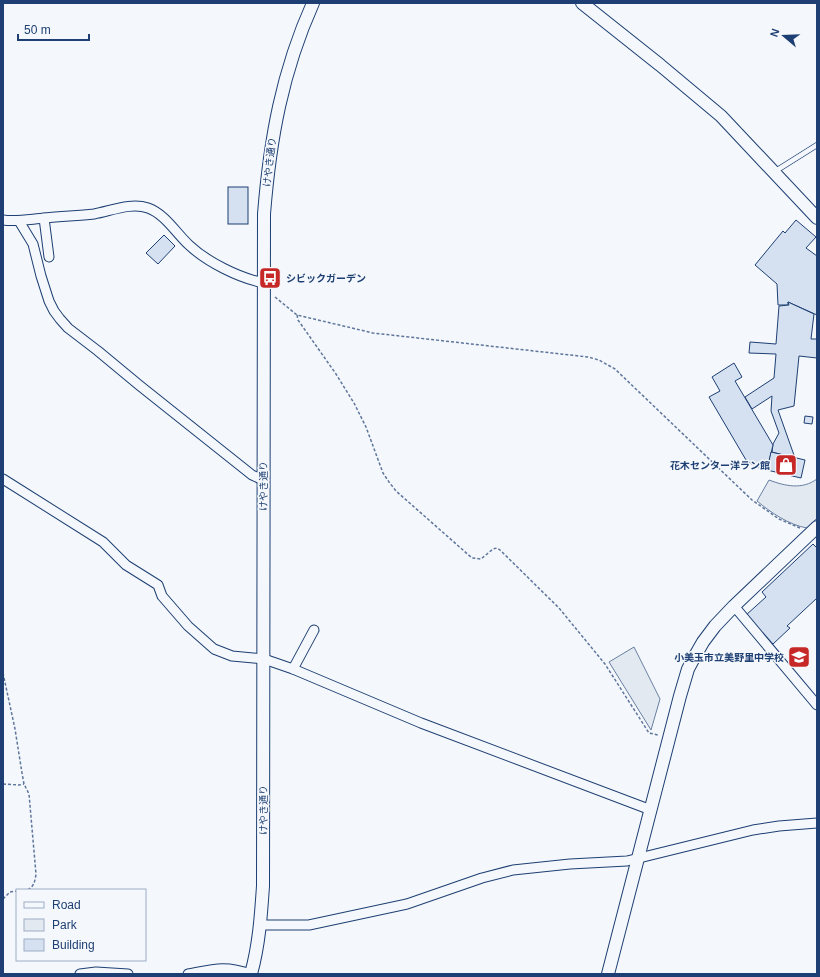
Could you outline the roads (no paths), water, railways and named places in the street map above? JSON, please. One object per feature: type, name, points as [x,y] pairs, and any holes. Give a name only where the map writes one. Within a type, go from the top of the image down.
[{"type":"street","name":"けやき通り","points":[[251,974],[257,952],[261,925],[263,886],[264,214],[270,149],[276,114],[296,45],[313,3]]},
{"type":"street","points":[[582,3],[721,116],[817,218]]},
{"type":"street","points":[[3,220],[19,221],[92,214],[132,206],[147,208],[162,217],[194,250],[216,264],[253,281],[264,288]]},
{"type":"street","points":[[44,218],[50,257]]},
{"type":"street","points":[[19,221],[33,244],[49,301],[54,311],[64,323],[252,475],[263,480]]},
{"type":"street","points":[[3,479],[102,542],[126,565],[158,585],[162,596],[188,626],[214,649],[232,656],[264,659],[293,669],[442,731],[651,810]]},
{"type":"street","points":[[608,974],[688,669],[715,626],[813,531]]},
{"type":"street","points":[[734,606],[817,705]]},
{"type":"street","points":[[293,669],[314,630]]},
{"type":"street","points":[[261,925],[309,925],[407,904],[482,878],[513,870],[570,864],[627,861],[753,830],[817,823]]},
{"type":"street","points":[[188,974],[220,968],[229,968],[251,974]]},
{"type":"street","points":[[80,974],[96,972],[128,974]]},
{"type":"lane","points":[[774,172],[817,145]]},
{"type":"place","name":"シビックガーデン","points":[[270,278]]},
{"type":"place","name":"花木センター洋ラン館","points":[[786,465]]},
{"type":"place","name":"小美玉市立美野里中学校","points":[[799,657]]}]
